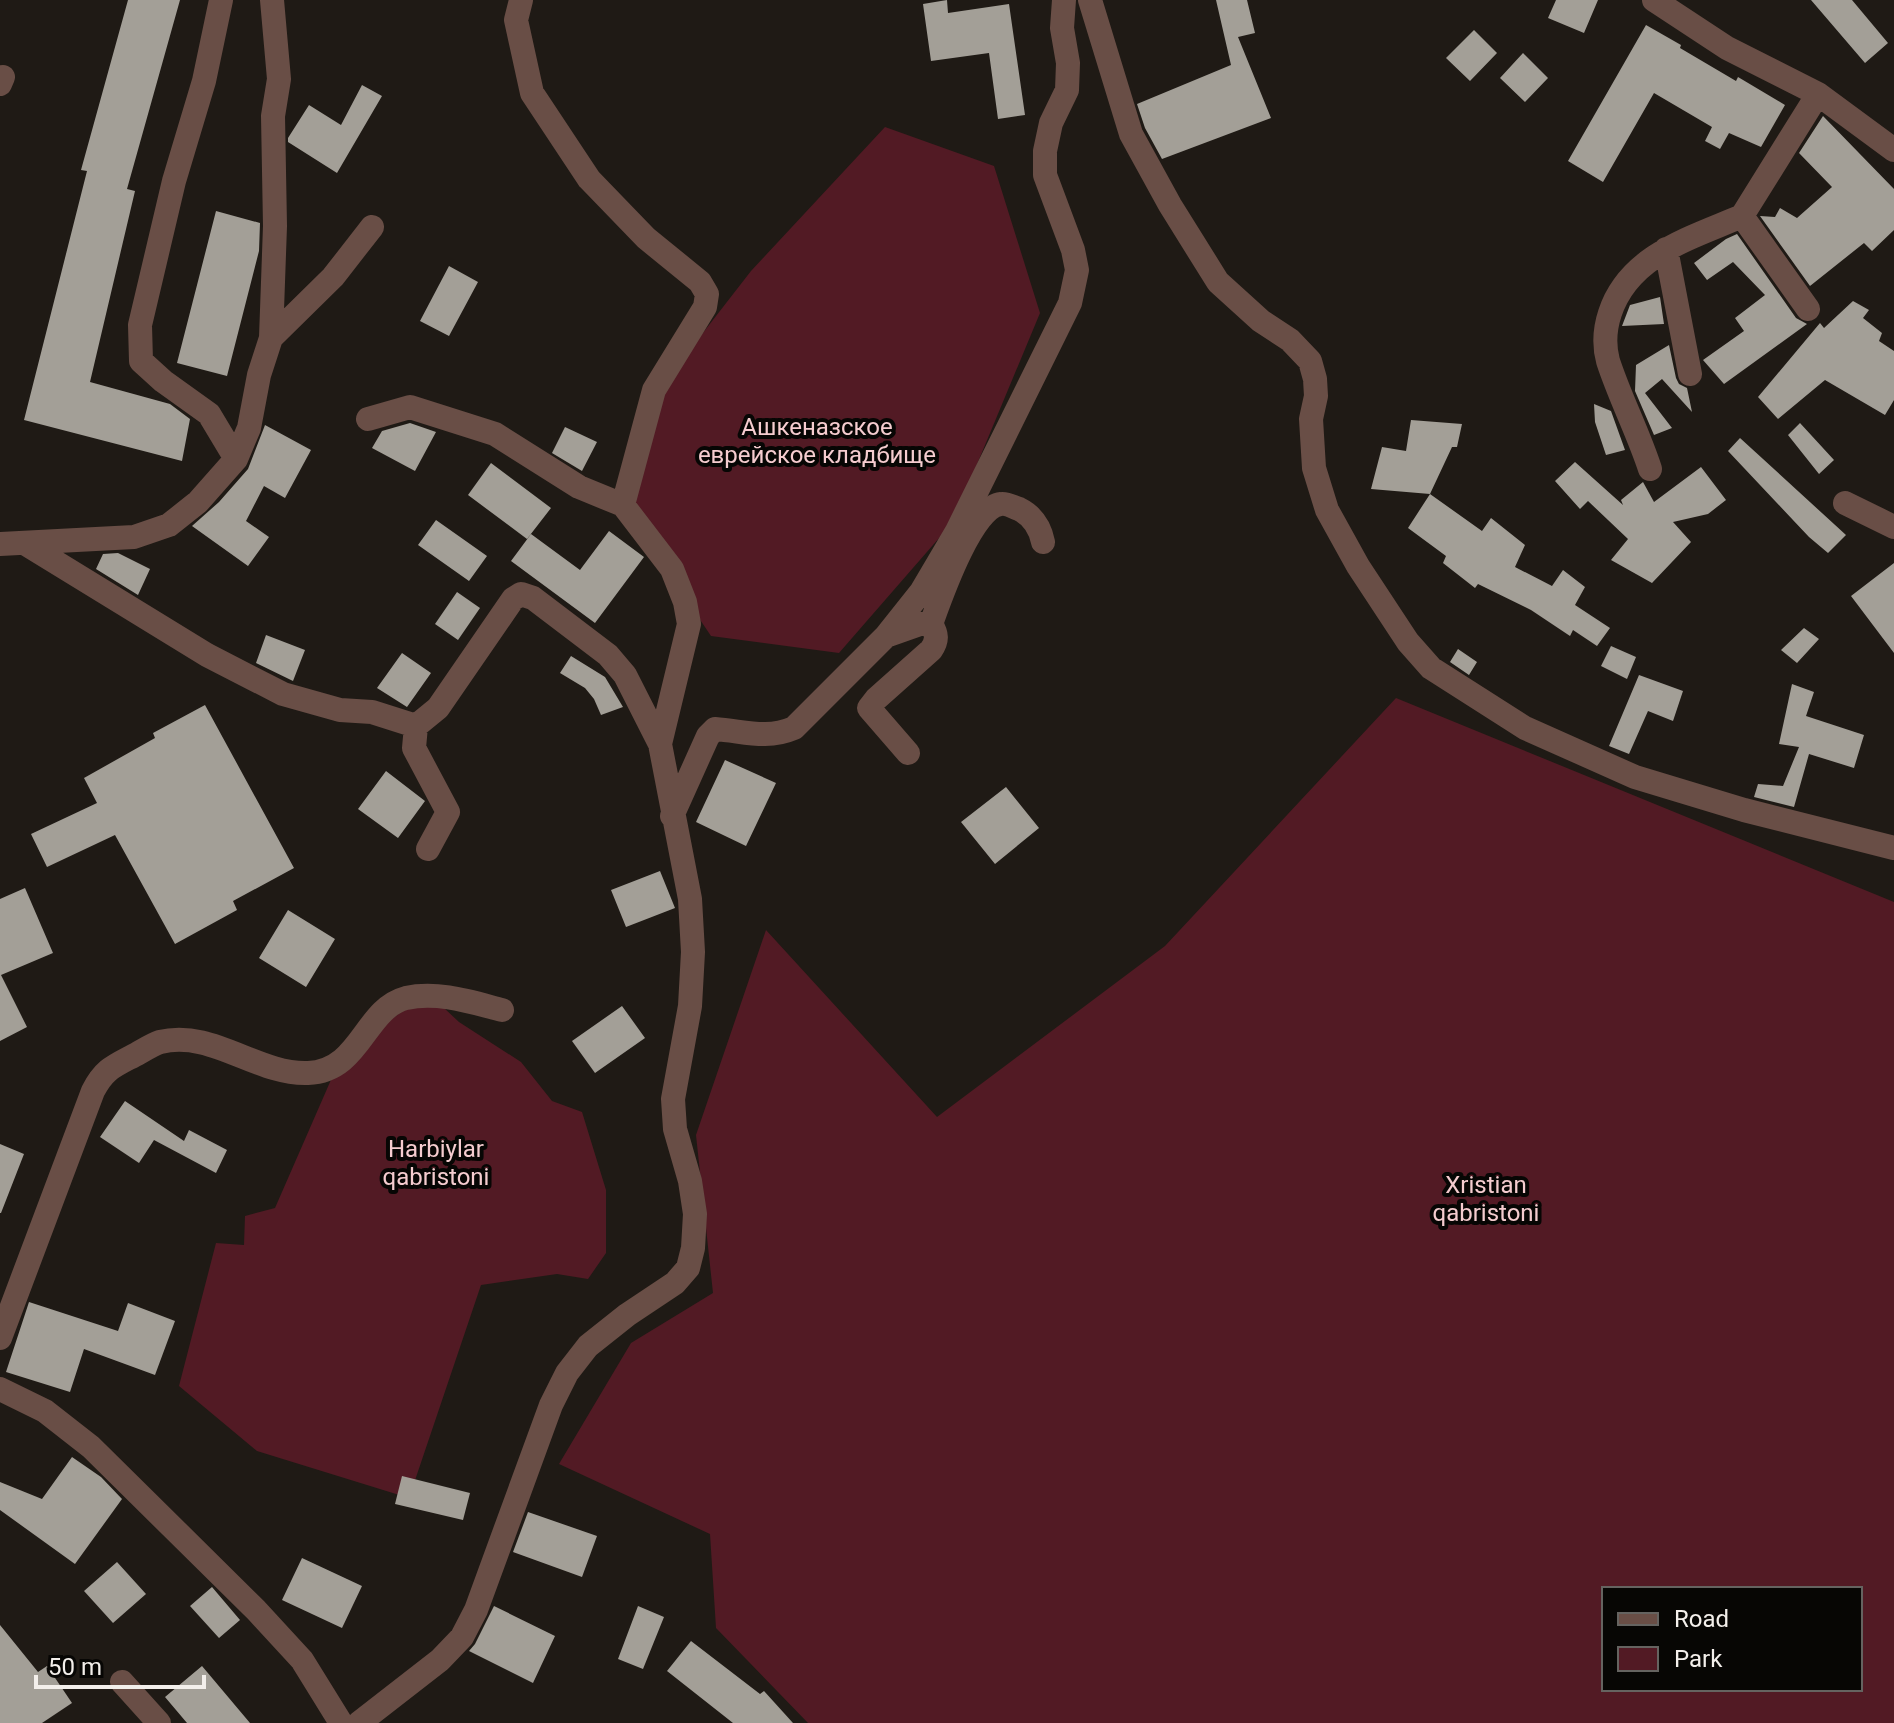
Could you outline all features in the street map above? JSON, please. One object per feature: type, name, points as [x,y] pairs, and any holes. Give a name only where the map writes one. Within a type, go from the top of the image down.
[{"type":"street","points":[[221,0],[204,81],[174,181],[140,325],[141,361],[209,414],[236,459]]},
{"type":"street","points":[[0,544],[134,537],[169,525],[198,502],[236,459],[249,428],[259,375],[271,338],[275,226],[273,116],[279,79],[272,0]]},
{"type":"street","points":[[521,0],[516,20],[532,93],[589,179],[646,238],[700,282],[707,294],[705,307],[654,390],[623,505]]},
{"type":"street","points":[[672,816],[708,736],[715,729],[765,736],[794,728],[886,636],[921,592],[957,531],[1070,303],[1077,270],[1073,250],[1045,175],[1045,151],[1051,123],[1067,90],[1068,63],[1062,28],[1064,0]]},
{"type":"street","points":[[1090,0],[1131,134],[1170,205],[1218,282],[1261,321],[1290,340],[1310,361],[1316,396],[1311,419],[1314,468],[1327,510],[1374,591],[1408,642],[1431,668],[1525,728],[1635,777],[1744,810],[1894,848]]},
{"type":"street","points":[[1654,0],[1727,48],[1818,94],[1894,150]]},
{"type":"street","points":[[1650,469],[1607,358],[1605,326],[1616,295],[1635,270],[1666,249],[1742,216],[1818,94]]},
{"type":"street","points":[[1742,216],[1808,309]]},
{"type":"street","points":[[271,338],[333,277],[372,227]]},
{"type":"street","points":[[1666,249],[1690,374]]},
{"type":"street","points":[[368,419],[410,407],[495,434],[579,487],[623,505],[672,569],[685,602],[689,624],[660,744]]},
{"type":"street","points":[[908,753],[869,708],[936,643],[936,633],[931,624],[952,566],[985,512],[1005,503],[1027,513],[1041,529],[1043,542]]},
{"type":"street","points":[[1845,503],[1894,527]]},
{"type":"street","points":[[26,544],[207,655],[283,694],[340,710],[372,712],[416,726]]},
{"type":"street","points":[[359,1723],[440,1660],[462,1637],[476,1610],[551,1405],[567,1373],[588,1346],[675,1283],[688,1268],[693,1248],[695,1214],[690,1181],[675,1129],[673,1099],[690,1006],[693,952],[690,899],[660,744],[625,675],[608,655],[533,598],[521,594],[513,599],[438,708],[416,726],[414,748],[448,812],[428,849]]},
{"type":"street","points":[[886,636],[920,624],[931,624]]},
{"type":"street","points":[[0,1338],[93,1091],[102,1074],[114,1066],[160,1042],[195,1041],[284,1071],[310,1073],[346,1059],[389,1005],[406,998],[444,996],[502,1010]]},
{"type":"street","points":[[0,1389],[45,1411],[91,1447],[256,1610],[302,1660],[341,1723]]},
{"type":"street","points":[[122,1682],[159,1723]]},
{"type":"green space","name":"Ашкеназское еврейское кладбище","points":[[885,127],[994,166],[1040,313],[953,522],[839,653],[711,636],[625,508],[650,401],[751,271]]},
{"type":"green space","name":"Xristian qabristoni","points":[[1396,698],[1894,902],[1894,1723],[808,1723],[716,1628],[710,1534],[559,1464],[631,1343],[713,1293],[696,1135],[766,930],[937,1117],[1165,946]]},
{"type":"green space","name":"Harbiylar qabristoni","points":[[429,994],[459,1022],[521,1062],[552,1101],[582,1112],[606,1190],[606,1253],[588,1279],[557,1274],[481,1285],[409,1498],[257,1451],[179,1386],[216,1243],[244,1245],[245,1216],[275,1208],[344,1050]]},
{"type":"building","points":[[128,0],[180,0],[127,189],[135,191],[90,382],[170,404],[190,419],[182,461],[24,420],[87,171],[81,170]]},
{"type":"building","points":[[947,0],[948,13],[1009,4],[1025,115],[998,119],[989,53],[931,61],[923,4]]},
{"type":"building","points":[[1216,0],[1247,0],[1255,33],[1238,37],[1271,118],[1162,159],[1145,128],[1137,104],[1231,65]]},
{"type":"building","points":[[1556,0],[1598,0],[1584,33],[1548,18]]},
{"type":"building","points":[[1811,0],[1852,0],[1888,43],[1865,63]]},
{"type":"building","points":[[1646,25],[1736,81],[1738,77],[1785,105],[1761,147],[1729,133],[1720,149],[1705,141],[1712,127],[1654,93],[1603,182],[1568,161]]},
{"type":"building","points":[[1474,30],[1497,53],[1470,81],[1446,58]]},
{"type":"building","points":[[1523,53],[1548,78],[1525,102],[1500,78]]},
{"type":"building","points":[[362,85],[382,96],[337,173],[288,142],[309,105],[341,125]]},
{"type":"building","points":[[1823,116],[1894,189],[1894,230],[1872,251],[1864,243],[1810,286],[1760,216],[1775,217],[1780,208],[1797,218],[1832,187],[1799,153]]},
{"type":"building","points":[[216,211],[260,223],[259,251],[227,376],[177,363]]},
{"type":"building","points":[[1737,234],[1796,318],[1807,324],[1724,384],[1703,360],[1744,331],[1735,318],[1765,295],[1733,262],[1707,280],[1694,263]]},
{"type":"building","points":[[449,266],[478,282],[449,336],[420,321]]},
{"type":"building","points":[[1660,297],[1664,324],[1622,326],[1630,305]]},
{"type":"building","points":[[1853,301],[1869,310],[1863,318],[1882,333],[1879,341],[1894,351],[1894,400],[1885,415],[1825,380],[1778,419],[1758,397],[1820,323],[1824,328]]},
{"type":"building","points":[[1669,345],[1676,378],[1679,384],[1687,388],[1692,412],[1662,379],[1645,393],[1672,428],[1654,435],[1635,391],[1636,365]]},
{"type":"building","points":[[1594,404],[1611,411],[1625,450],[1606,455],[1595,422]]},
{"type":"building","points":[[1411,420],[1462,424],[1457,447],[1452,447],[1430,494],[1371,489],[1382,447],[1406,451]]},
{"type":"building","points":[[410,423],[436,432],[415,471],[372,448],[382,431]]},
{"type":"building","points":[[1800,423],[1834,460],[1819,474],[1788,435]]},
{"type":"building","points":[[265,425],[311,450],[285,498],[264,486],[246,521],[269,537],[248,566],[192,526],[219,502],[248,469]]},
{"type":"building","points":[[565,427],[597,442],[582,471],[552,453]]},
{"type":"building","points":[[1740,438],[1846,535],[1828,553],[1728,451]]},
{"type":"building","points":[[1575,462],[1623,505],[1621,500],[1643,482],[1654,502],[1701,467],[1726,500],[1708,514],[1673,522],[1691,542],[1652,583],[1611,560],[1628,539],[1588,501],[1580,509],[1555,481]]},
{"type":"building","points":[[491,463],[551,508],[527,539],[468,495]]},
{"type":"building","points":[[1430,494],[1482,531],[1491,518],[1525,545],[1515,567],[1552,586],[1563,570],[1585,587],[1575,605],[1610,628],[1597,646],[1573,630],[1570,636],[1531,610],[1478,584],[1475,588],[1443,563],[1446,556],[1408,528]]},
{"type":"building","points":[[436,520],[487,556],[469,581],[418,545]]},
{"type":"building","points":[[609,531],[644,557],[595,623],[511,561],[531,534],[580,570]]},
{"type":"building","points":[[118,553],[150,569],[138,595],[96,569],[103,554]]},
{"type":"building","points":[[1894,563],[1894,653],[1851,596]]},
{"type":"building","points":[[457,592],[480,608],[458,640],[435,624]]},
{"type":"building","points":[[1804,628],[1819,639],[1797,663],[1781,650]]},
{"type":"building","points":[[266,635],[305,650],[293,681],[256,663]]},
{"type":"building","points":[[1611,646],[1636,657],[1627,679],[1601,666]]},
{"type":"building","points":[[1458,649],[1477,662],[1469,675],[1450,662]]},
{"type":"building","points":[[402,653],[431,673],[407,707],[377,688]]},
{"type":"building","points":[[571,656],[605,677],[623,707],[601,715],[585,688],[560,673]]},
{"type":"building","points":[[1639,675],[1683,691],[1673,721],[1648,711],[1629,754],[1609,746]]},
{"type":"building","points":[[1792,684],[1814,692],[1806,716],[1864,735],[1854,768],[1809,754],[1794,807],[1754,797],[1758,784],[1783,786],[1799,747],[1779,744]]},
{"type":"building","points":[[205,705],[294,868],[233,901],[237,910],[175,944],[115,835],[47,867],[31,834],[97,803],[84,778],[155,738],[153,733]]},
{"type":"building","points":[[725,760],[776,783],[746,846],[696,822]]},
{"type":"building","points":[[386,771],[425,801],[398,838],[358,809]]},
{"type":"building","points":[[1006,787],[1039,828],[995,864],[961,822]]},
{"type":"building","points":[[660,871],[675,908],[626,927],[611,890]]},
{"type":"building","points":[[25,888],[53,953],[1,975],[27,1027],[0,1041],[0,899]]},
{"type":"building","points":[[288,910],[335,939],[306,987],[259,958]]},
{"type":"building","points":[[622,1006],[645,1038],[595,1073],[572,1041]]},
{"type":"building","points":[[125,1101],[184,1141],[189,1130],[227,1150],[216,1173],[154,1140],[139,1163],[100,1137]]},
{"type":"building","points":[[0,1144],[24,1154],[1,1213],[0,1213]]},
{"type":"building","points":[[29,1302],[118,1331],[128,1303],[175,1321],[155,1375],[84,1349],[70,1392],[6,1372]]},
{"type":"building","points":[[72,1457],[101,1477],[122,1499],[75,1564],[0,1510],[0,1482],[42,1499]]},
{"type":"building","points":[[402,1476],[470,1493],[463,1520],[395,1504]]},
{"type":"building","points":[[528,1512],[597,1536],[582,1577],[513,1552]]},
{"type":"building","points":[[302,1558],[362,1586],[342,1628],[282,1600]]},
{"type":"building","points":[[117,1562],[146,1594],[113,1623],[84,1591]]},
{"type":"building","points":[[212,1587],[240,1620],[219,1638],[190,1606]]},
{"type":"building","points":[[494,1606],[555,1636],[533,1683],[469,1651]]},
{"type":"building","points":[[638,1606],[664,1617],[643,1669],[618,1659]]},
{"type":"building","points":[[0,1625],[38,1672],[47,1666],[72,1703],[42,1723],[0,1723]]},
{"type":"building","points":[[691,1641],[760,1694],[764,1691],[793,1723],[733,1723],[667,1671]]},
{"type":"building","points":[[202,1666],[250,1723],[187,1723],[165,1697]]}]
